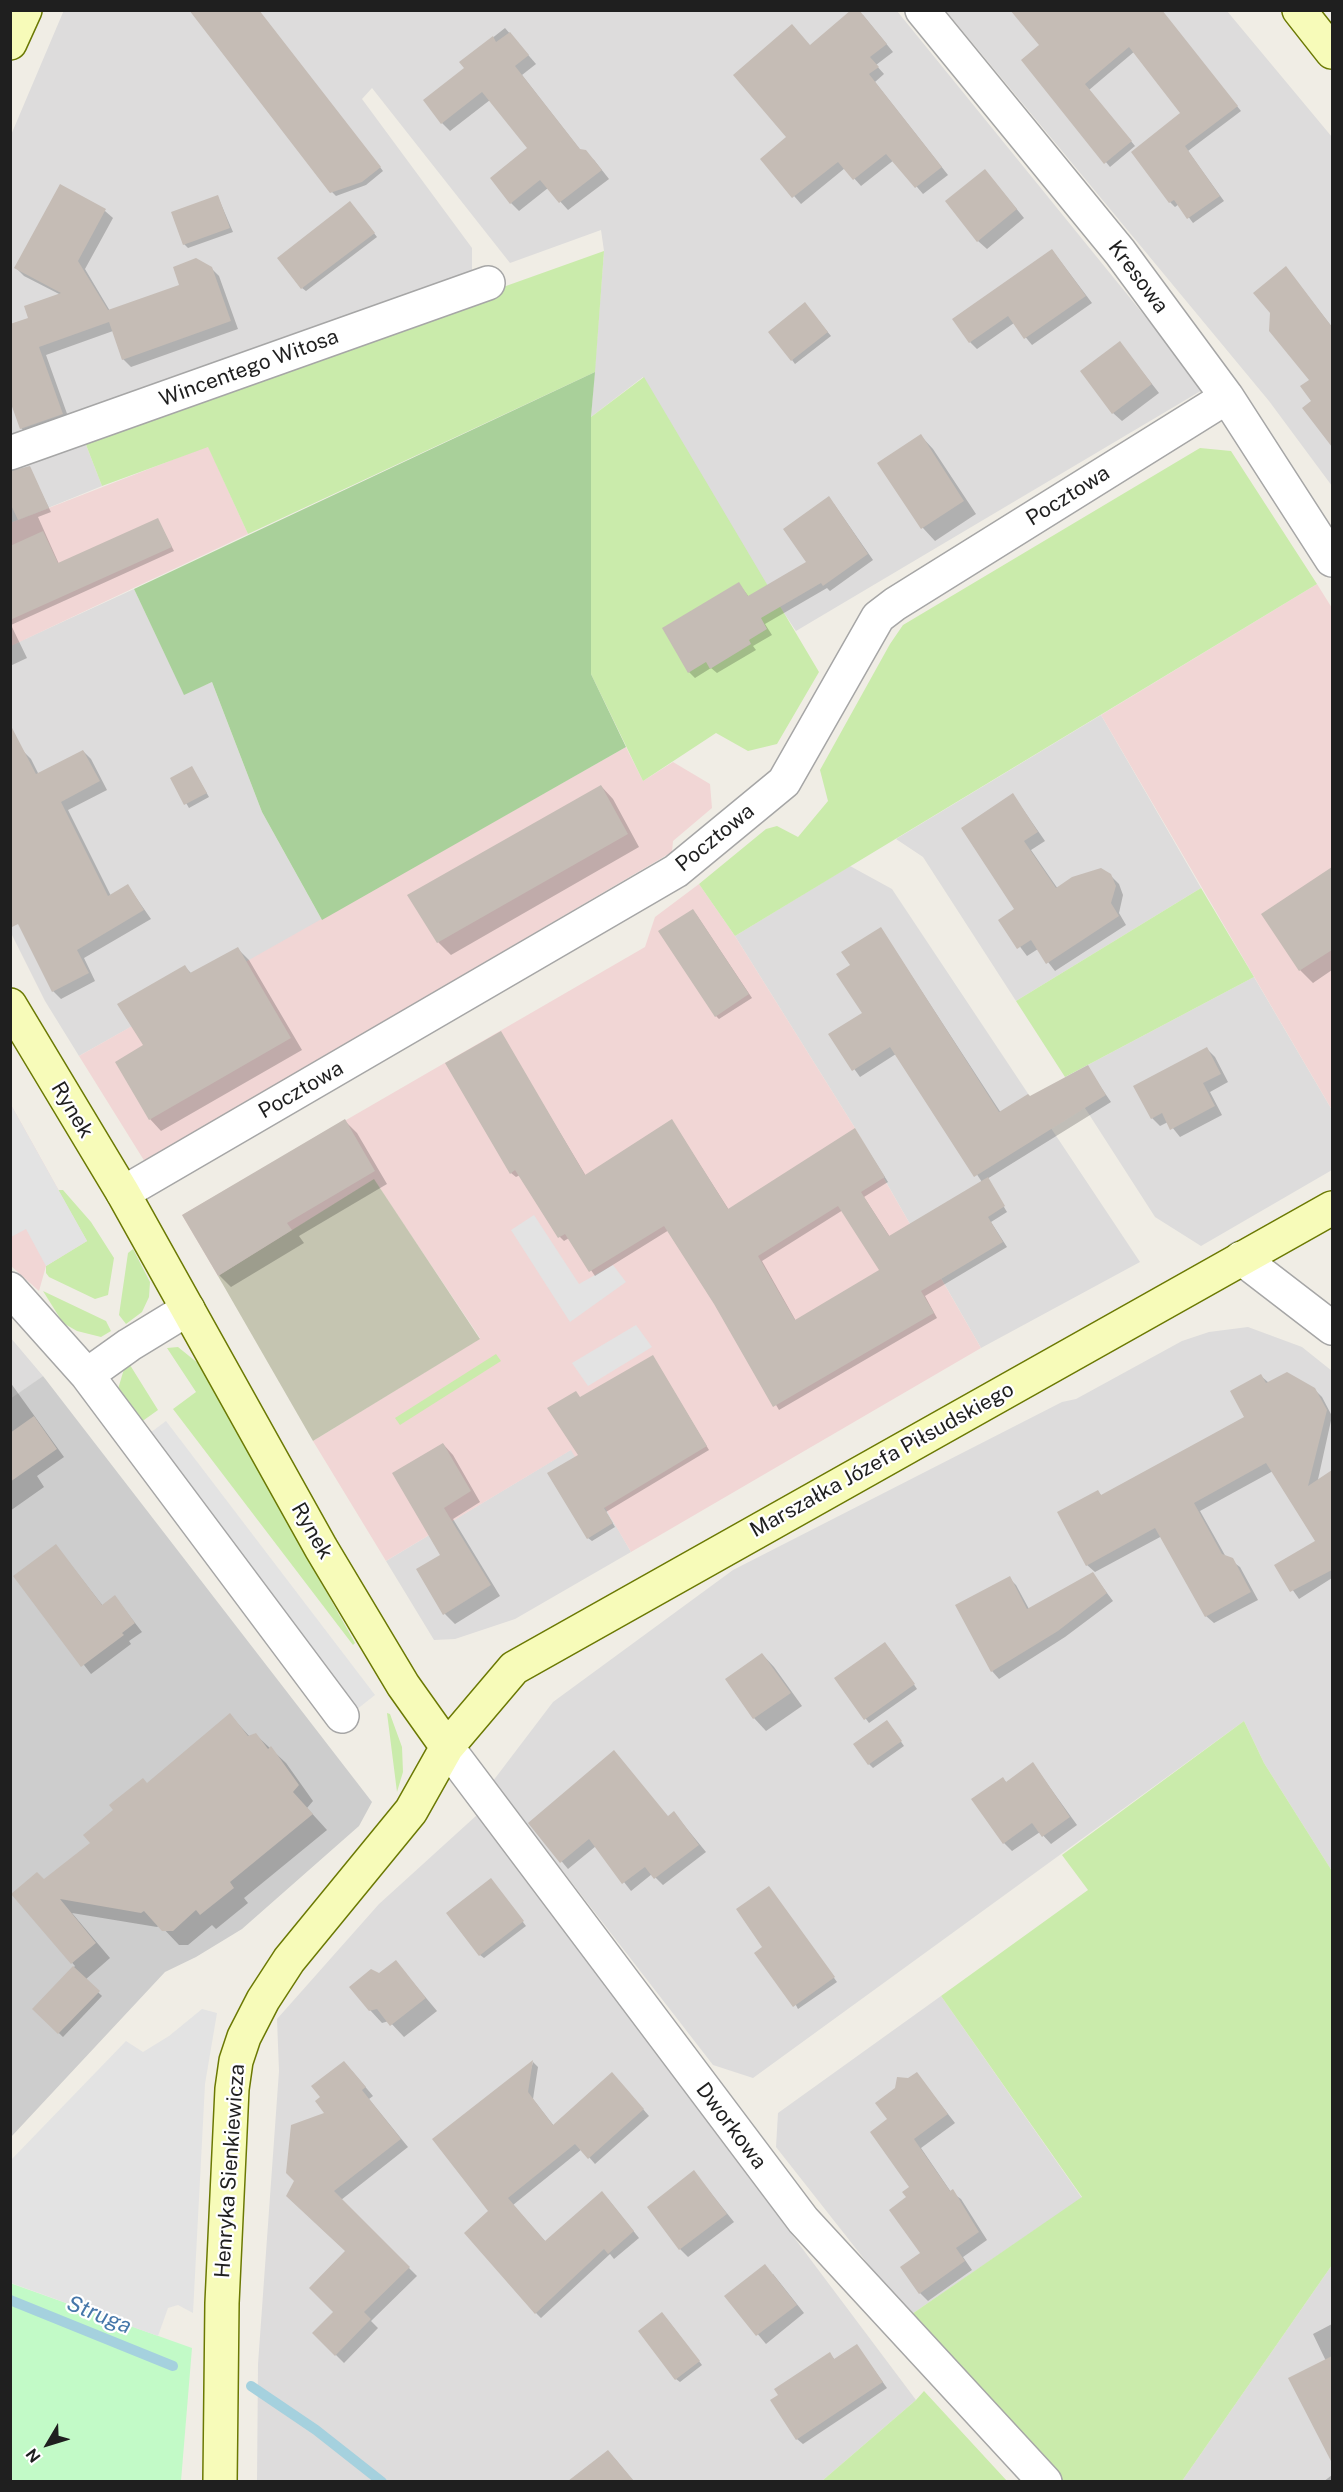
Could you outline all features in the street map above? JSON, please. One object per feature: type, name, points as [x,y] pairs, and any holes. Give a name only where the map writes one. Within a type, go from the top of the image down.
[{"type":"street","points":[[10,43],[25,10]]},
{"type":"street","name":"Kresowa","points":[[922,10],[1120,252],[1227,397],[1332,560]]},
{"type":"street","points":[[1299,10],[1332,52]]},
{"type":"street","name":"Wincentego Witosa","points":[[10,453],[488,283]]},
{"type":"street","name":"Pocztowa","points":[[123,1193],[676,871],[784,782],[878,617],[895,604],[1227,397]]},
{"type":"street","name":"Rynek","points":[[10,1005],[123,1193],[321,1548],[403,1684],[447,1747]]},
{"type":"street","points":[[1332,1208],[1240,1258],[1332,1328]]},
{"type":"street","name":"Marszałka Józefa Piłsudskiego","points":[[447,1747],[514,1668],[1240,1258]]},
{"type":"street","points":[[10,1289],[87,1376],[342,1716]]},
{"type":"street","points":[[87,1376],[129,1345],[188,1309]]},
{"type":"street","name":"Henryka Sienkiewicza","points":[[220,2481],[222,2303],[232,2088],[241,2046],[263,2000],[289,1960],[411,1811],[447,1747]]},
{"type":"street","name":"Dworkowa","points":[[447,1747],[803,2220],[1045,2481]]},
{"type":"shaded area","points":[[64,10],[897,11],[1204,389],[796,631],[766,586],[643,377],[591,417],[604,251],[601,230],[510,263],[372,88],[362,99],[472,248],[472,276],[11,439],[11,135]]},
{"type":"shaded area","points":[[946,11],[1227,11],[1332,137],[1332,486],[1269,401]]},
{"type":"shaded area","points":[[83,437],[102,486],[11,523],[11,465]]},
{"type":"shaded area","points":[[208,446],[248,534],[11,646],[10,523]]},
{"type":"shaded area","points":[[1317,584],[1332,608],[1332,1110],[1101,715]]},
{"type":"shaded area","points":[[134,589],[184,694],[212,682],[262,812],[322,920],[79,1056],[45,1001],[11,933],[10,646]]},
{"type":"shaded area","points":[[1101,715],[1201,888],[1016,1001],[923,857],[896,839]]},
{"type":"shaded area","points":[[626,747],[643,781],[673,762],[710,784],[712,808],[673,841],[672,852],[145,1162],[79,1056]]},
{"type":"shaded area","points":[[850,866],[892,889],[1140,1262],[981,1348],[855,1128],[735,936]]},
{"type":"shaded area","points":[[699,884],[735,936],[855,1128],[981,1348],[631,1552],[571,1450],[386,1561],[313,1441],[480,1338],[374,1180],[218,1276],[182,1215],[645,947],[655,917]]},
{"type":"shaded area","points":[[1254,977],[1332,1110],[1332,1170],[1201,1246],[1155,1217],[1065,1077]]},
{"type":"shaded area","points":[[10,1103],[87,1241],[46,1266],[39,1291],[11,1266]]},
{"type":"shaded area","points":[[10,1103],[87,1241],[46,1266],[26,1229],[11,1237]]},
{"type":"shaded area","points":[[374,1179],[480,1339],[313,1441],[218,1276]]},
{"type":"shaded area","points":[[534,1215],[579,1284],[613,1265],[626,1282],[570,1322],[511,1230]]},
{"type":"shaded area","points":[[636,1325],[652,1347],[588,1386],[572,1363]]},
{"type":"shaded area","points":[[1248,1327],[1302,1347],[1332,1371],[1332,1871],[1264,1763],[1244,1721],[753,2078],[713,2065],[493,1781],[553,1702],[733,1570],[1062,1402],[1076,1399],[1182,1341],[1209,1332]]},
{"type":"shaded area","points":[[10,1337],[43,1376],[11,1399],[10,1399]]},
{"type":"shaded area","points":[[43,1376],[372,1802],[359,1826],[242,1929],[196,1957],[165,1972],[11,2137],[10,1399]]},
{"type":"shaded area","points":[[166,1421],[375,1695],[356,1710],[146,1436]]},
{"type":"shaded area","points":[[572,1449],[631,1552],[515,1619],[455,1639],[434,1640],[386,1561]]},
{"type":"shaded area","points":[[477,1815],[916,2400],[822,2481],[257,2482],[258,2364],[279,2071],[277,2019],[379,1904]]},
{"type":"shaded area","points":[[941,1996],[1082,2198],[909,2316],[776,2147],[778,2113]]},
{"type":"shaded area","points":[[202,2009],[217,2013],[205,2084],[193,2313],[178,2305],[168,2308],[158,2336],[11,2283],[11,2160],[126,2041],[143,2052],[169,2036]]},
{"type":"shaded area","points":[[1332,2265],[1332,2481],[1182,2481]]},
{"type":"green space","points":[[604,251],[595,372],[248,534],[208,447],[102,486],[83,437]]},
{"type":"green space","points":[[595,372],[591,417],[591,674],[626,747],[322,920],[262,812],[212,682],[184,695],[134,589]]},
{"type":"green space","points":[[644,377],[819,672],[777,744],[748,751],[716,733],[643,781],[591,674],[591,417]]},
{"type":"green space","points":[[1200,448],[1231,451],[1317,584],[735,936],[699,884],[766,829],[777,826],[798,837],[828,801],[820,770],[890,644],[903,625]]},
{"type":"green space","points":[[1201,888],[1254,977],[1065,1077],[1016,1001]]},
{"type":"green space","points":[[58,1190],[63,1190],[91,1222],[114,1258],[108,1295],[95,1299],[49,1277],[46,1273],[46,1266],[87,1241]]},
{"type":"green space","points":[[133,1249],[150,1282],[149,1297],[142,1312],[126,1324],[119,1315],[128,1253]]},
{"type":"green space","points":[[43,1291],[106,1321],[111,1331],[101,1337],[77,1331],[63,1323]]},
{"type":"green space","points":[[178,1347],[199,1364],[355,1643],[353,1645],[173,1409],[196,1392],[167,1348]]},
{"type":"green space","points":[[496,1354],[501,1361],[400,1425],[395,1418]]},
{"type":"green space","points":[[130,1365],[158,1410],[137,1425],[121,1405],[118,1389],[124,1369]]},
{"type":"green space","points":[[387,1713],[390,1714],[402,1747],[403,1772],[397,1792]]},
{"type":"green space","points":[[1244,1721],[1264,1763],[1332,1871],[1332,2265],[1182,2481],[1062,2481],[909,2316],[1082,2197],[941,1996],[1088,1890],[1062,1855]]},
{"type":"green space","points":[[10,2283],[192,2348],[181,2481],[11,2481]]},
{"type":"green space","points":[[924,2391],[1007,2481],[822,2481],[916,2400]]},
{"type":"building","points":[[189,10],[259,10],[381,167],[362,182],[330,193]]},
{"type":"building","points":[[851,10],[859,10],[887,44],[870,57],[879,67],[869,74],[942,167],[915,188],[886,154],[853,180],[838,162],[792,198],[760,159],[786,137],[733,75],[792,24],[810,45]]},
{"type":"building","points":[[1010,10],[1162,10],[1238,106],[1185,146],[1220,196],[1187,219],[1174,200],[1169,203],[1131,152],[1180,113],[1129,47],[1085,84],[1132,141],[1104,164],[1021,60],[1039,45]]},
{"type":"building","points":[[510,32],[529,55],[515,66],[580,149],[586,150],[602,170],[559,203],[540,180],[510,204],[490,178],[527,148],[482,92],[441,124],[423,100],[464,68],[459,62],[493,36],[496,42]]},
{"type":"building","points":[[985,169],[1017,209],[977,242],[945,201]]},
{"type":"building","points":[[60,184],[106,209],[78,261],[108,310],[179,285],[173,267],[196,258],[212,267],[231,321],[122,360],[109,322],[39,347],[63,414],[20,429],[10,401],[10,324],[28,318],[24,306],[61,293],[14,268]]},
{"type":"building","points":[[218,195],[230,228],[183,245],[171,212]]},
{"type":"building","points":[[350,201],[375,233],[301,289],[277,258]]},
{"type":"building","points":[[1052,249],[1086,296],[1024,339],[1008,316],[969,343],[952,319]]},
{"type":"building","points":[[1286,266],[1332,327],[1332,447],[1302,408],[1311,401],[1300,386],[1309,380],[1269,331],[1270,313],[1253,293]]},
{"type":"building","points":[[805,302],[828,332],[791,361],[768,332]]},
{"type":"building","points":[[1120,341],[1152,384],[1112,414],[1080,371]]},
{"type":"building","points":[[921,434],[964,501],[921,529],[877,463]]},
{"type":"building","points":[[30,466],[49,508],[18,520],[10,503],[10,471]]},
{"type":"building","points":[[829,496],[868,554],[823,586],[821,583],[761,618],[767,629],[749,640],[751,644],[710,669],[706,662],[688,673],[662,628],[739,582],[748,596],[806,562],[783,529]]},
{"type":"building","points":[[158,518],[172,547],[10,620],[10,546],[43,531],[58,563]]},
{"type":"building","points":[[10,724],[36,774],[83,750],[100,781],[61,802],[108,896],[128,884],[144,910],[77,950],[89,973],[52,992],[18,924],[10,928]]},
{"type":"building","points":[[192,766],[207,793],[184,805],[170,778]]},
{"type":"building","points":[[601,785],[628,834],[437,943],[407,895]]},
{"type":"building","points":[[1013,793],[1038,832],[1024,841],[1056,888],[1072,877],[1101,868],[1111,874],[1116,886],[1111,903],[1119,916],[1046,964],[1031,940],[1017,949],[998,920],[1014,909],[961,828]]},
{"type":"building","points":[[1332,867],[1332,950],[1299,971],[1261,914]]},
{"type":"building","points":[[693,909],[749,994],[715,1017],[658,931]]},
{"type":"building","points":[[881,927],[999,1112],[1028,1094],[1030,1096],[1088,1065],[1106,1095],[974,1177],[890,1047],[852,1071],[828,1034],[862,1013],[836,974],[850,965],[841,952]]},
{"type":"building","points":[[238,947],[291,1038],[149,1120],[115,1062],[143,1045],[117,1004],[185,965],[190,973]]},
{"type":"building","points":[[501,1031],[585,1175],[672,1119],[728,1209],[855,1128],[885,1177],[861,1192],[889,1236],[988,1177],[1005,1206],[988,1217],[1003,1242],[921,1291],[934,1313],[773,1407],[714,1304],[664,1226],[589,1272],[565,1234],[558,1238],[515,1170],[510,1174],[445,1063]],"holes":[[[838,1206],[879,1270],[795,1320],[758,1256]]]},
{"type":"building","points":[[1207,1047],[1221,1074],[1203,1083],[1215,1106],[1170,1130],[1162,1113],[1151,1119],[1133,1086]]},
{"type":"building","points":[[345,1119],[375,1171],[287,1223],[292,1230],[218,1276],[182,1215]]},
{"type":"building","points":[[653,1355],[707,1446],[604,1508],[613,1523],[587,1539],[547,1473],[578,1455],[547,1408],[576,1391],[580,1397]]},
{"type":"building","points":[[1287,1372],[1315,1388],[1327,1410],[1308,1486],[1332,1470],[1332,1570],[1290,1592],[1274,1565],[1315,1541],[1266,1463],[1194,1503],[1222,1554],[1233,1558],[1251,1592],[1205,1617],[1155,1528],[1086,1566],[1057,1512],[1098,1490],[1101,1495],[1244,1417],[1230,1391],[1261,1374],[1266,1383]]},
{"type":"building","points":[[34,1416],[57,1449],[10,1482],[10,1433]]},
{"type":"building","points":[[443,1443],[471,1491],[444,1508],[491,1585],[443,1615],[416,1569],[440,1555],[392,1473]]},
{"type":"building","points":[[56,1544],[102,1605],[115,1595],[135,1623],[122,1633],[124,1635],[81,1667],[13,1576]]},
{"type":"building","points":[[1093,1572],[1107,1593],[1058,1631],[991,1672],[955,1605],[1010,1576],[1027,1609]]},
{"type":"building","points":[[885,1642],[915,1684],[864,1720],[834,1678]]},
{"type":"building","points":[[762,1653],[791,1693],[753,1719],[725,1679]]},
{"type":"building","points":[[230,1713],[248,1736],[256,1733],[268,1749],[271,1746],[299,1785],[293,1792],[313,1814],[230,1882],[234,1888],[200,1915],[196,1910],[173,1931],[162,1931],[144,1911],[141,1913],[60,1899],[96,1943],[71,1964],[11,1894],[37,1872],[44,1879],[90,1843],[83,1835],[113,1810],[109,1805],[143,1778],[147,1783]]},
{"type":"building","points":[[887,1720],[902,1741],[868,1765],[853,1744]]},
{"type":"building","points":[[614,1750],[668,1816],[674,1811],[699,1845],[654,1879],[645,1867],[622,1884],[589,1839],[560,1863],[528,1823]]},
{"type":"building","points":[[1033,1762],[1070,1817],[1042,1837],[1032,1823],[1003,1844],[971,1799],[1003,1777],[1006,1782]]},
{"type":"building","points":[[491,1878],[524,1921],[479,1956],[446,1913]]},
{"type":"building","points":[[769,1886],[835,1977],[793,2007],[754,1953],[762,1947],[736,1909]]},
{"type":"building","points":[[396,1960],[426,1998],[390,2026],[377,2009],[369,2011],[349,1987],[371,1969],[379,1973]]},
{"type":"building","points":[[73,1966],[100,1991],[58,2034],[32,2009]]},
{"type":"building","points":[[533,2060],[528,2092],[553,2125],[612,2072],[644,2109],[588,2159],[575,2144],[508,2198],[545,2241],[602,2191],[634,2231],[608,2254],[604,2249],[535,2314],[464,2233],[488,2211],[432,2139]]},
{"type":"building","points":[[344,2061],[366,2087],[362,2090],[401,2139],[334,2191],[410,2267],[364,2312],[371,2319],[335,2356],[312,2333],[333,2312],[309,2288],[345,2251],[286,2196],[294,2181],[286,2173],[291,2125],[324,2113],[315,2101],[320,2097],[311,2086]]},
{"type":"building","points":[[917,2072],[948,2114],[914,2139],[950,2191],[953,2189],[979,2232],[956,2248],[965,2261],[919,2294],[900,2267],[920,2253],[889,2210],[906,2197],[902,2192],[909,2187],[870,2132],[887,2119],[875,2103],[895,2088],[897,2077],[908,2078]]},
{"type":"building","points":[[694,2170],[727,2214],[679,2250],[647,2207]]},
{"type":"building","points":[[765,2264],[797,2305],[756,2336],[724,2296]]},
{"type":"building","points":[[662,2312],[700,2361],[675,2380],[638,2331]]},
{"type":"building","points":[[857,2344],[883,2382],[796,2440],[770,2400],[778,2395],[774,2389],[830,2352],[834,2359]]},
{"type":"building","points":[[1332,2356],[1332,2463],[1288,2378]]},
{"type":"building","points":[[608,2450],[634,2481],[568,2481]]},
{"type":"waterway","name":"Struga","points":[[10,2300],[173,2366]]},
{"type":"waterway","name":"Struga","points":[[251,2386],[316,2430],[382,2482]]}]
